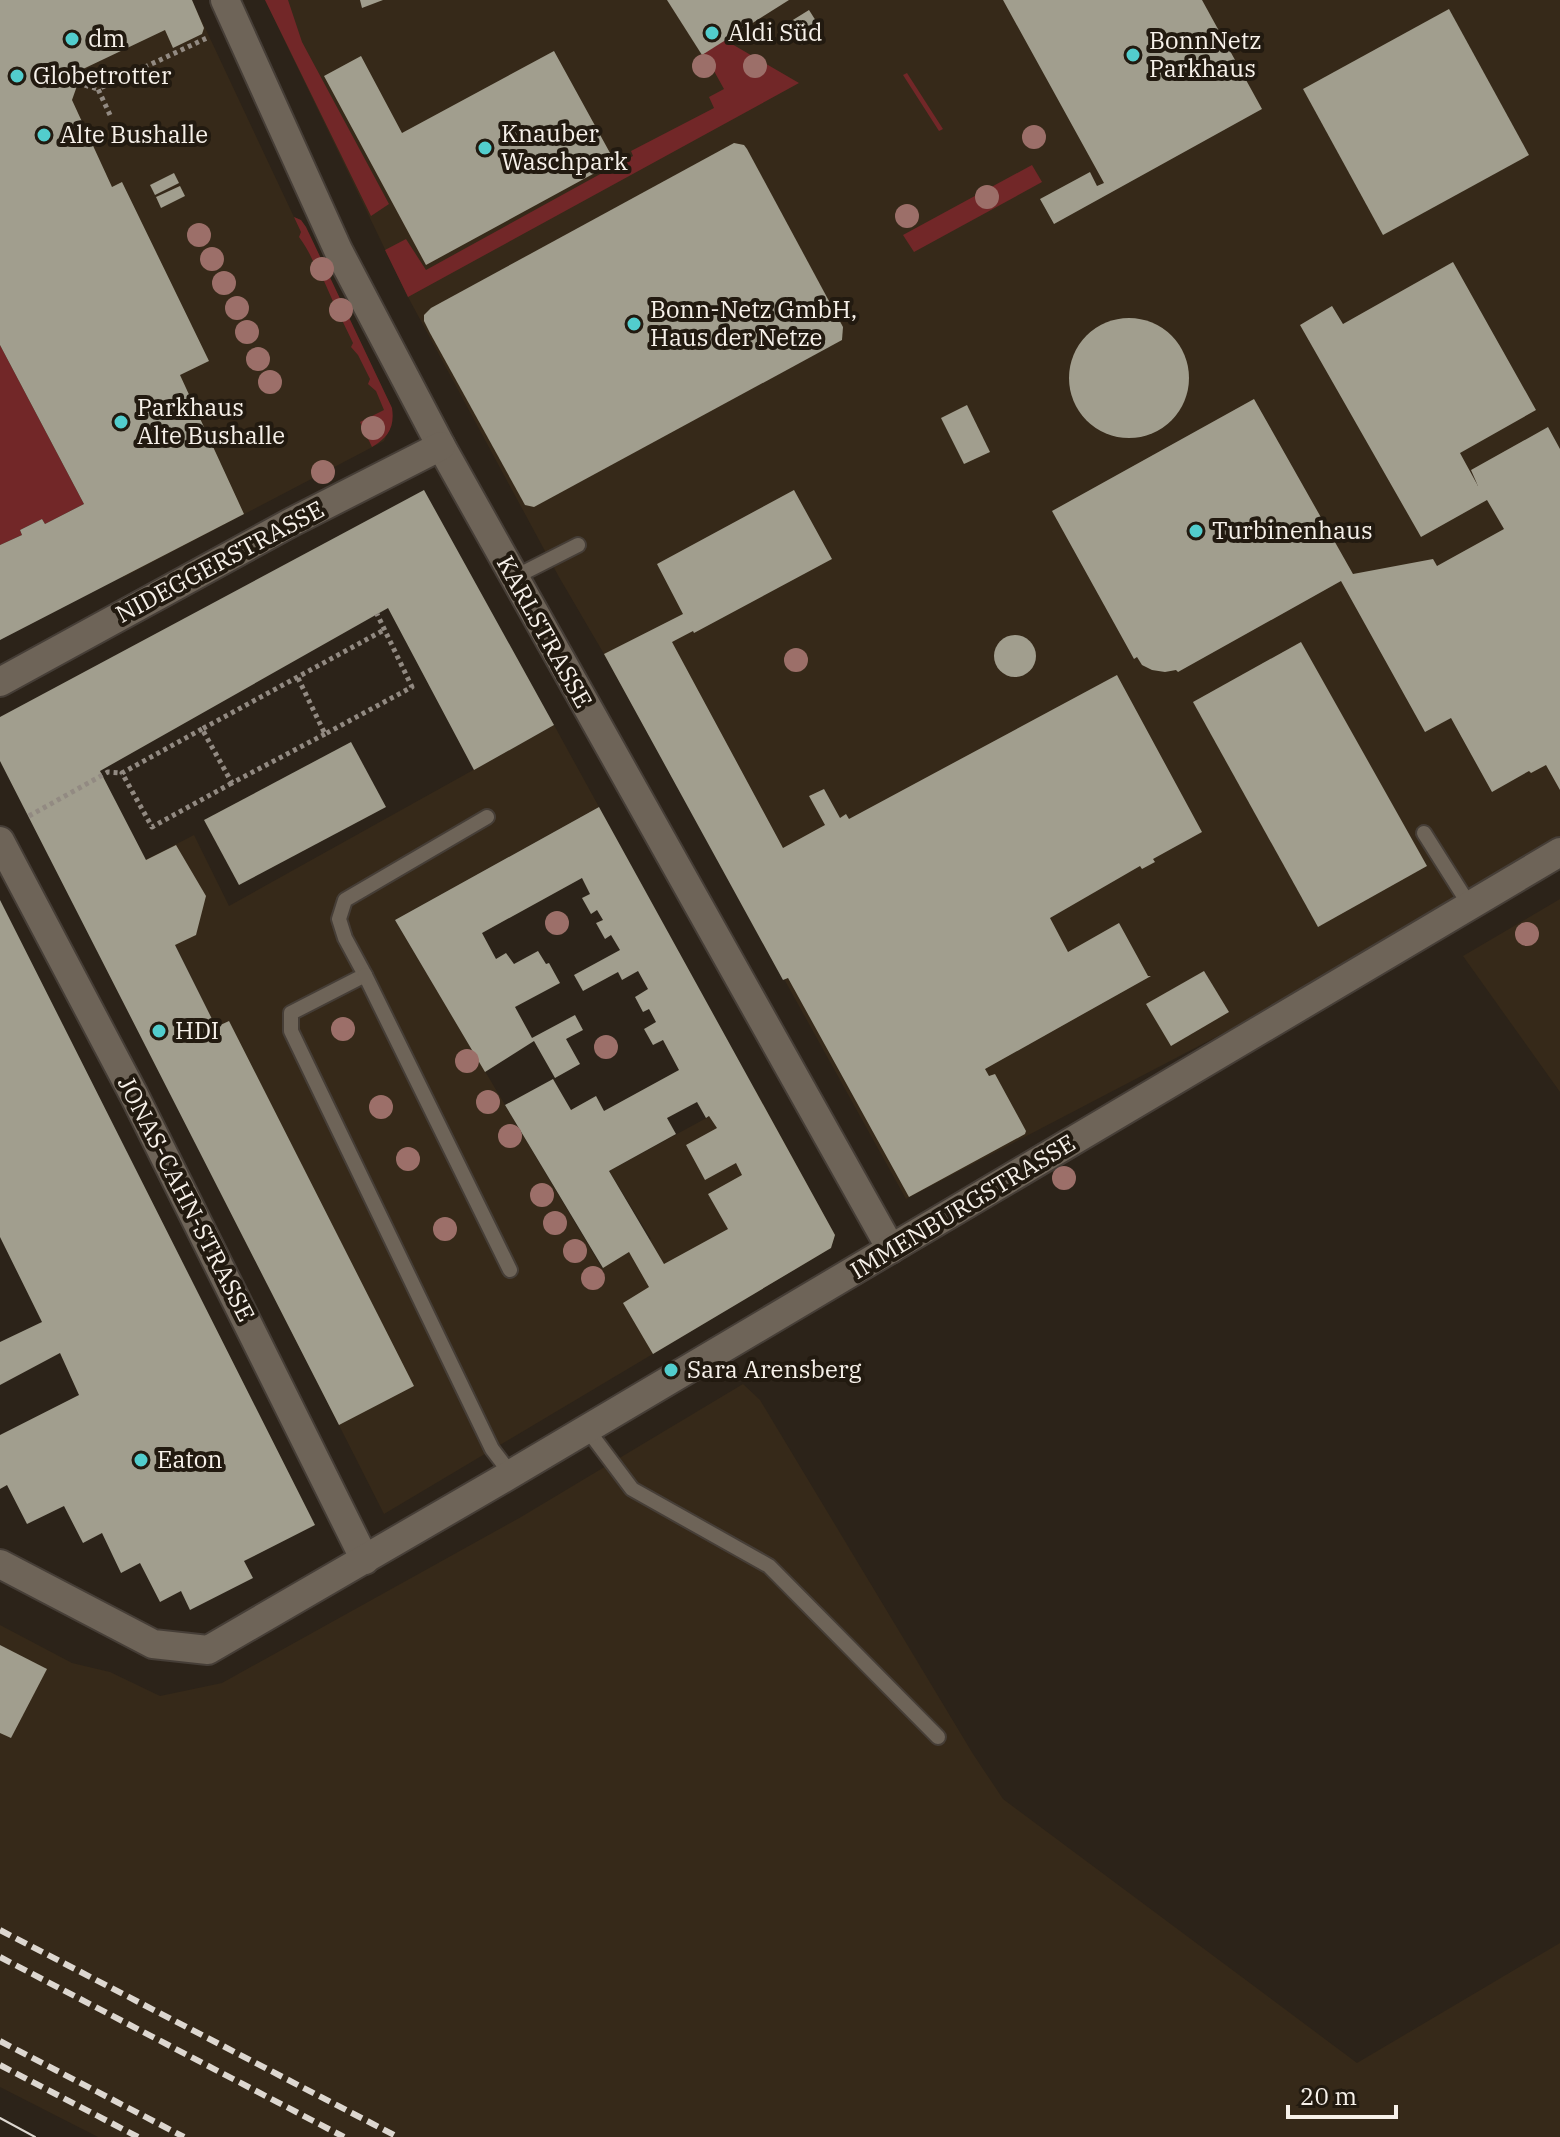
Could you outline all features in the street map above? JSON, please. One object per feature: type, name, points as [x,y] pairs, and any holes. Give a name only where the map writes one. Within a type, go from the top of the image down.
[{"type":"street","name":"KARLSTRASSE","points":[[225,0],[332,236],[441,446],[891,1249]]},
{"type":"street","name":"NIDEGGERSTRASSE","points":[[0,682],[292,522],[441,446]]},
{"type":"street","name":"JONAS-CAHN-STRASSE","points":[[0,841],[134,1095],[365,1560]]},
{"type":"street","name":"IMMENBURGSTRASSE","points":[[0,1564],[153,1644],[208,1650],[511,1474],[1560,852]]},
{"type":"lane","points":[[513,578],[578,545]]},
{"type":"lane","points":[[487,817],[345,900],[339,919],[345,938],[510,1270]]},
{"type":"lane","points":[[1424,833],[1470,906]]},
{"type":"lane","points":[[365,975],[291,1013],[291,1031],[492,1449],[511,1474]]},
{"type":"lane","points":[[587,1429],[632,1489],[769,1566],[938,1737]]},
{"type":"path","points":[[77,83],[98,89],[174,53]]},
{"type":"path","points":[[98,89],[110,115]]},
{"type":"path","points":[[122,773],[152,827],[412,687],[377,614]]},
{"type":"path","points":[[29,816],[108,772],[122,773],[384,630]]},
{"type":"path","points":[[298,678],[325,734]]},
{"type":"path","points":[[202,729],[232,783]]},
{"type":"shaded area","points":[[0,0],[192,0],[294,217],[306,227],[392,408],[392,424],[384,441],[124,577],[0,345]]},
{"type":"shaded area","points":[[265,0],[1560,0],[1560,837],[1473,887],[1348,967],[906,1199],[559,577],[408,297]]},
{"type":"shaded area","points":[[265,0],[288,0],[302,42],[389,204],[371,216]]},
{"type":"shaded area","points":[[725,40],[799,83],[408,297],[385,250],[406,239],[426,270],[633,156],[631,151],[714,108],[709,97],[724,89],[704,53]]},
{"type":"shaded area","points":[[907,73],[943,129],[939,131],[903,75]]},
{"type":"shaded area","points":[[1032,165],[1042,182],[914,252],[903,235]]},
{"type":"shaded area","points":[[294,217],[306,227],[392,408],[389,431],[372,447],[360,422],[384,410],[376,391],[368,384],[370,379],[351,347],[353,343],[341,318],[336,316],[324,281],[319,279],[299,237],[301,232]]},
{"type":"shaded area","points":[[0,345],[84,504],[45,524],[42,519],[20,530],[22,535],[0,545]]},
{"type":"shaded area","points":[[554,725],[599,807],[395,920],[602,1268],[651,1239],[609,1171],[756,1091],[835,1235],[831,1248],[384,1514],[153,1058],[216,1027],[176,946],[71,898],[194,835],[229,906]]},
{"type":"shaded area","points":[[1560,899],[1560,1092],[1463,956]]},
{"type":"shaded area","points":[[743,1384],[760,1400],[1003,1799],[1357,2063],[1560,1943],[1560,2137],[98,2137],[0,2087],[0,1625],[72,1663],[110,1672],[160,1696],[222,1683],[521,1517]]},
{"type":"building","name":"Parkhaus Alte Bushalle","points":[[0,0],[192,0],[204,28],[202,34],[173,48],[165,30],[83,69],[72,100],[112,187],[122,182],[209,361],[180,375],[244,514],[0,640],[0,545],[22,535],[20,530],[42,519],[45,524],[84,504],[0,345]]},
{"type":"building","points":[[360,0],[383,0],[362,8]]},
{"type":"building","name":"Aldi Süd","points":[[667,0],[789,0],[702,55]]},
{"type":"building","name":"BonnNetz Parkhaus","points":[[1003,0],[1202,0],[1262,109],[1054,224],[1040,199],[1090,172],[1097,186],[1104,183]]},
{"type":"building","points":[[1449,9],[1529,155],[1383,235],[1303,89]]},
{"type":"building","points":[[809,10],[823,32],[802,45],[788,23]]},
{"type":"building","name":"Knauber Waschpark","points":[[554,51],[615,162],[426,265],[324,76],[361,56],[402,133]]},
{"type":"building","name":"Bonn-Netz GmbH, Haus der Netze","points":[[734,143],[747,149],[843,327],[842,340],[534,507],[525,505],[430,333],[424,315],[431,308]]},
{"type":"building","points":[[174,173],[179,183],[155,195],[150,185]]},
{"type":"building","points":[[180,186],[185,196],[161,208],[156,197]]},
{"type":"building","points":[[1453,262],[1536,410],[1460,453],[1478,486],[1471,470],[1548,427],[1560,449],[1560,790],[1546,765],[1492,792],[1451,718],[1425,732],[1341,581],[1178,672],[1152,670],[1142,665],[1137,657],[1134,659],[1052,511],[1254,399],[1353,574],[1433,559],[1437,566],[1504,529],[1487,500],[1421,537],[1300,325],[1332,306],[1343,324]]},
{"type":"building","points":[[1129,318],[1152,322],[1172,335],[1185,355],[1189,378],[1185,401],[1172,421],[1152,434],[1129,438],[1106,434],[1086,421],[1073,401],[1069,378],[1073,355],[1086,335],[1106,322]]},
{"type":"building","points":[[967,405],[990,452],[964,464],[941,418]]},
{"type":"building","points":[[424,490],[554,725],[474,770],[388,608],[100,771],[146,860],[176,845],[206,896],[196,935],[175,945],[216,1027],[229,1021],[414,1386],[339,1425],[0,761],[0,717]]},
{"type":"building","points":[[794,490],[832,559],[672,642],[783,848],[825,825],[809,796],[824,789],[840,818],[846,814],[849,819],[1117,675],[1202,832],[1153,859],[1155,862],[1142,869],[1140,866],[1050,918],[1068,952],[1119,923],[1148,976],[1151,976],[985,1069],[989,1076],[995,1074],[1025,1134],[909,1197],[788,978],[783,980],[604,654],[683,614],[657,564]]},
{"type":"building","points":[[1015,635],[1030,641],[1036,656],[1030,671],[1015,677],[1000,671],[994,656],[1000,641]]},
{"type":"building","points":[[1301,642],[1427,866],[1318,927],[1193,702]]},
{"type":"building","points":[[351,742],[386,807],[239,885],[204,820]]},
{"type":"building","points":[[599,807],[835,1235],[831,1248],[653,1354],[623,1303],[649,1287],[629,1252],[603,1268],[505,1105],[553,1079],[571,1110],[596,1096],[604,1111],[679,1070],[663,1040],[653,1045],[644,1029],[656,1022],[649,1009],[643,1012],[635,997],[648,989],[638,971],[622,980],[618,972],[583,991],[574,975],[620,950],[611,935],[605,939],[596,923],[603,920],[597,910],[591,914],[582,898],[590,894],[582,878],[482,933],[496,959],[506,953],[514,964],[538,951],[560,983],[515,1007],[532,1038],[575,1015],[583,1030],[566,1039],[580,1064],[555,1078],[534,1041],[485,1072],[395,920]],"holes":[[[697,1102],[706,1118],[709,1116],[717,1128],[686,1145],[705,1180],[736,1163],[742,1175],[708,1194],[728,1229],[664,1264],[609,1171],[676,1134],[667,1118]]]},
{"type":"building","name":"Eaton","points":[[0,900],[315,1525],[244,1561],[253,1578],[190,1610],[181,1591],[160,1602],[140,1563],[121,1573],[102,1533],[83,1543],[64,1506],[27,1524],[7,1485],[0,1489],[0,1435],[79,1395],[60,1353],[0,1385],[0,1342],[42,1322],[0,1237]]},
{"type":"building","points":[[1204,971],[1229,1012],[1171,1046],[1146,1004]]},
{"type":"building","points":[[0,1645],[47,1669],[11,1738],[0,1733]]},
{"type":"tram line","points":[[0,2118],[35,2137]]},
{"type":"railway","points":[[0,1930],[398,2137]]},
{"type":"railway","points":[[0,1957],[344,2137]]},
{"type":"railway","points":[[0,2041],[184,2137]]},
{"type":"railway","points":[[0,2065],[138,2137]]},
{"type":"place","name":"Aldi Süd","points":[[712,33]]},
{"type":"place","name":"dm","points":[[72,39]]},
{"type":"place","name":"BonnNetz Parkhaus","points":[[1133,55]]},
{"type":"place","name":"Globetrotter","points":[[17,76]]},
{"type":"place","name":"Alte Bushalle","points":[[44,135]]},
{"type":"place","name":"Knauber Waschpark","points":[[485,148]]},
{"type":"place","name":"Bonn-Netz GmbH, Haus der Netze","points":[[634,324]]},
{"type":"place","name":"Parkhaus Alte Bushalle","points":[[121,422]]},
{"type":"place","name":"Turbinenhaus","points":[[1196,531]]},
{"type":"place","name":"HDI","points":[[159,1031]]},
{"type":"place","name":"Sara Arensberg","points":[[671,1370]]},
{"type":"place","name":"Eaton","points":[[141,1460]]}]
